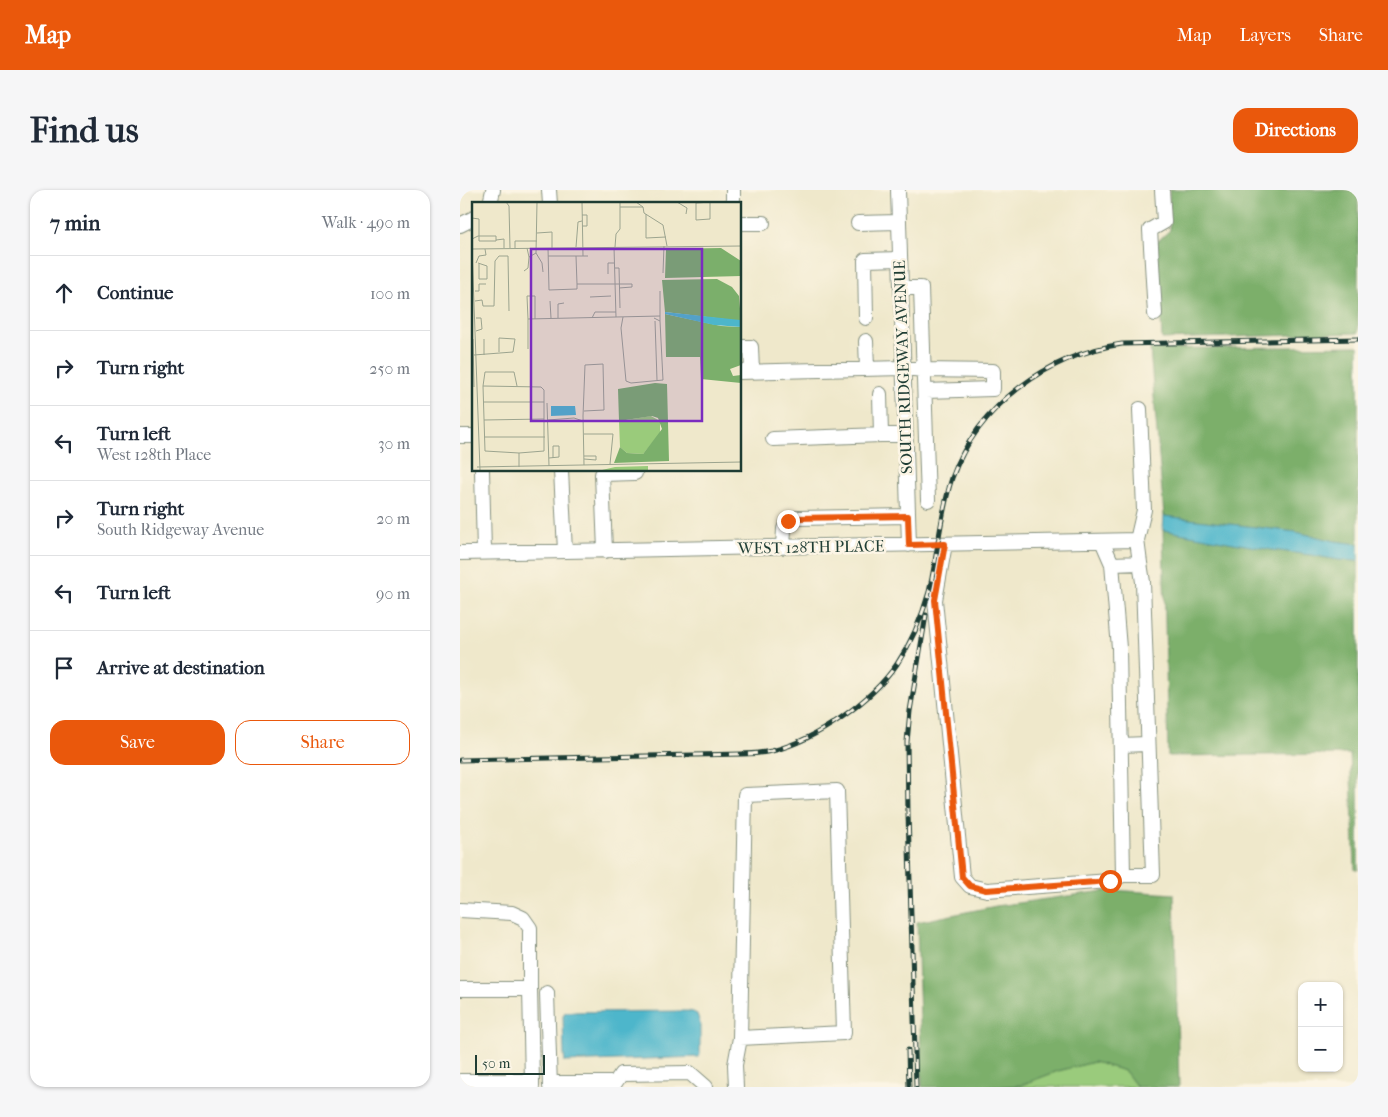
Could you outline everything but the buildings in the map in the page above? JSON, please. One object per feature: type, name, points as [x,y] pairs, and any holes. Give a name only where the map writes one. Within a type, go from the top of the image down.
[{"type":"street","name":"SOUTH RIDGEWAY AVENUE","points":[[898,190],[909,545]]},
{"type":"street","points":[[1155,314],[1150,230],[1164,222],[1162,190]]},
{"type":"street","points":[[460,225],[472,219]]},
{"type":"street","points":[[858,223],[898,222]]},
{"type":"street","points":[[741,223],[763,223]]},
{"type":"street","points":[[866,318],[865,260],[900,259]]},
{"type":"street","points":[[901,288],[921,288],[928,500]]},
{"type":"street","points":[[866,341],[867,369]]},
{"type":"street","points":[[741,347],[751,346],[746,371],[904,368],[993,371],[993,389],[925,391]]},
{"type":"street","points":[[880,394],[881,435]]},
{"type":"street","points":[[945,544],[935,600],[962,877],[970,886],[986,890],[1110,881],[1124,875],[1153,874],[1143,592],[1137,540],[1144,510],[1140,409]]},
{"type":"street","points":[[772,438],[881,435],[906,430],[926,423]]},
{"type":"street","points":[[482,471],[484,552]]},
{"type":"street","points":[[561,471],[565,551]]},
{"type":"street","points":[[605,550],[602,474],[636,473]]},
{"type":"street","points":[[784,547],[784,529],[788,521],[797,518],[908,516]]},
{"type":"street","name":"WEST 128TH PLACE","points":[[460,553],[1137,540]]},
{"type":"street","points":[[1102,541],[1112,564],[1119,648],[1124,875]]},
{"type":"street","points":[[1112,564],[1140,563]]},
{"type":"street","points":[[1121,745],[1147,744]]},
{"type":"street","points":[[736,1087],[735,1065],[740,1038],[745,795],[837,791],[844,1033],[740,1038]]},
{"type":"street","points":[[460,910],[512,913],[523,918],[530,928],[532,1084],[460,1082]]},
{"type":"street","points":[[460,989],[530,989]]},
{"type":"street","points":[[547,993],[550,1085],[615,1083],[621,1074],[690,1073],[706,1087]]},
{"type":"green space","points":[[1169,190],[1358,190],[1358,333],[1162,339],[1157,242],[1170,230]]},
{"type":"green space","points":[[1358,346],[1358,544],[1296,532],[1164,516],[1150,349]]},
{"type":"green space","points":[[1163,530],[1272,550],[1358,561],[1358,870],[1355,870],[1350,754],[1168,756]]},
{"type":"green space","points":[[1111,890],[1174,894],[1179,1087],[1137,1087],[1125,1071],[1094,1062],[1058,1071],[1021,1085],[922,1087],[917,922],[996,906]]},
{"type":"green space","points":[[1094,1062],[1125,1071],[1137,1087],[993,1087],[1021,1085],[1058,1071]]},
{"type":"water","points":[[1164,516],[1296,532],[1358,544],[1358,561],[1272,550],[1163,530]]},
{"type":"water","points":[[688,1011],[697,1014],[700,1023],[700,1055],[698,1057],[565,1062],[563,1016],[565,1012]]},
{"type":"railway","points":[[460,760],[753,754],[789,746],[824,729],[841,718],[873,692],[897,664],[916,629],[929,592],[952,478],[964,452],[979,428],[998,406],[1019,388],[1043,372],[1068,359],[1122,344],[1358,339]]},
{"type":"railway","points":[[916,1087],[907,742],[910,711],[926,615]]},
{"type":"railway","points":[[908,1050],[909,1087]]},
{"type":"route","points":[[788,521],[797,518],[908,516],[909,545],[945,544],[935,600],[962,877],[970,886],[986,890],[1110,881]]}]
